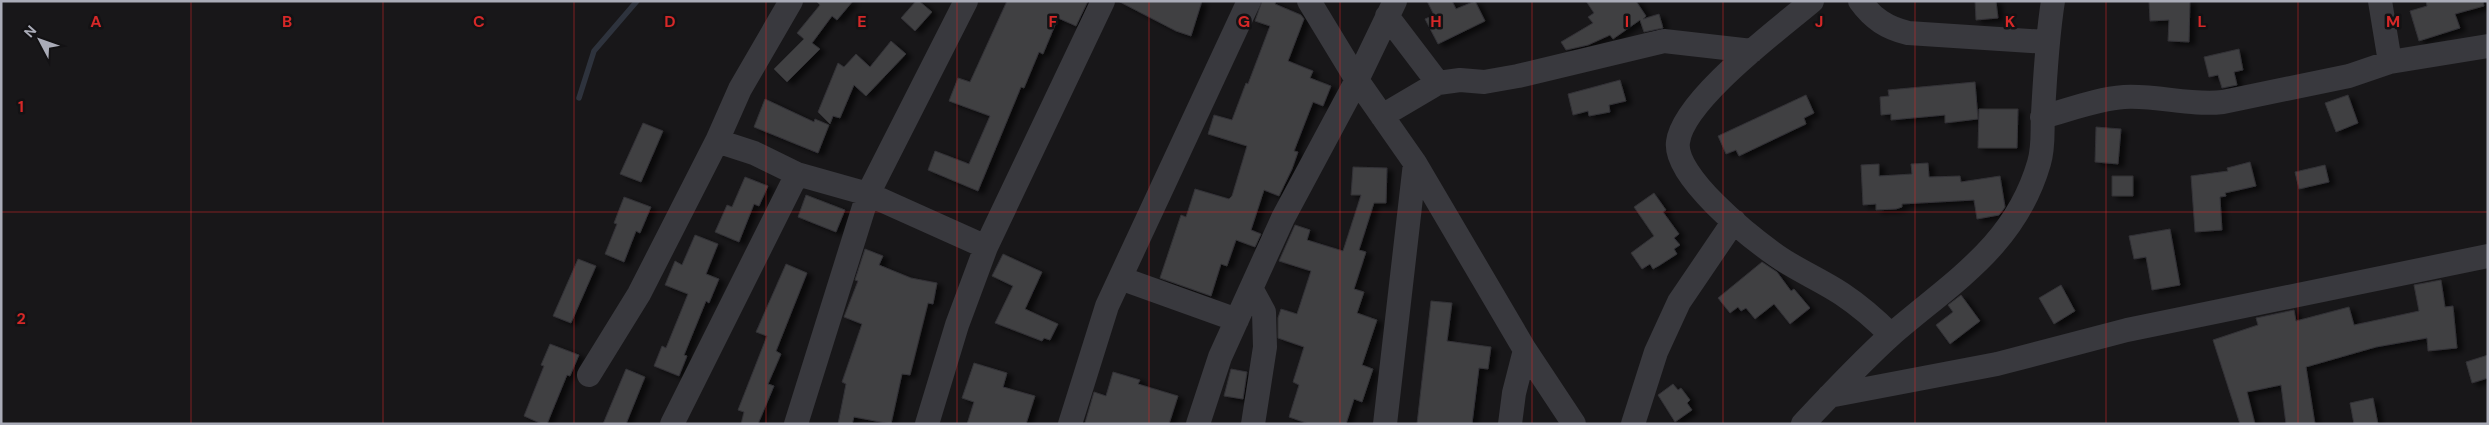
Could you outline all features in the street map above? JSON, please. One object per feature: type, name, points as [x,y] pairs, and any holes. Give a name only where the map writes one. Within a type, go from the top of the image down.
[{"type":"street","points":[[589,375],[639,294],[716,141],[740,88],[791,1]]},
{"type":"street","points":[[796,424],[868,194],[966,1]]},
{"type":"street","points":[[927,424],[957,325],[986,247],[1103,1]]},
{"type":"street","points":[[1070,424],[1107,306],[1249,1]]},
{"type":"street","points":[[1309,1],[1357,80],[1415,163],[1525,350],[1574,424]]},
{"type":"street","points":[[1812,1],[1752,51],[1703,99],[1683,128],[1678,142],[1684,169],[1703,192],[1734,221],[1777,256],[1840,292],[1867,312],[1891,335]]},
{"type":"street","points":[[1860,1],[1886,27],[1894,30],[1908,33],[2047,42]]},
{"type":"street","points":[[1803,424],[1891,335],[1966,274],[2002,237],[2031,189],[2040,161],[2043,140],[2042,117],[2047,42],[2053,1]]},
{"type":"street","points":[[2380,1],[2390,62]]},
{"type":"street","points":[[1198,424],[1220,357],[1283,218],[1357,80],[1391,9]]},
{"type":"street","points":[[1391,9],[1438,83]]},
{"type":"street","points":[[1382,116],[1438,83],[1460,80],[1484,82],[1518,76],[1664,42],[1752,51]]},
{"type":"street","points":[[2042,117],[2093,102],[2126,97],[2203,104],[2224,102],[2349,76],[2390,62],[2488,46]]},
{"type":"street","points":[[716,141],[754,153],[797,174],[868,194],[986,247]]},
{"type":"street","points":[[1385,424],[1415,163]]},
{"type":"street","points":[[672,424],[797,174]]},
{"type":"street","points":[[1640,419],[1656,352],[1679,302],[1734,221]]},
{"type":"street","points":[[1829,396],[1997,364],[2127,330],[2488,256]]},
{"type":"street","points":[[1120,278],[1237,320]]},
{"type":"street","points":[[1252,290],[1264,312],[1265,346],[1254,424]]},
{"type":"street","points":[[1510,424],[1514,393],[1525,350]]},
{"type":"building","points":[[816,1],[853,1],[837,20],[832,16],[812,43],[820,49],[787,82],[774,69],[804,39],[797,33],[820,5]]},
{"type":"building","points":[[916,1],[919,1],[932,12],[915,31],[901,18]]},
{"type":"building","points":[[1007,1],[1088,1],[1076,26],[1058,18],[1043,54],[1039,52],[1024,88],[1021,87],[978,191],[928,170],[935,151],[969,164],[990,116],[949,101],[958,78],[970,82]]},
{"type":"building","points":[[1118,1],[1202,1],[1191,36],[1176,31]]},
{"type":"building","points":[[1262,1],[1276,1],[1275,4],[1301,15],[1304,19],[1288,61],[1313,71],[1310,78],[1331,86],[1323,106],[1313,102],[1294,151],[1298,152],[1292,169],[1279,196],[1264,190],[1251,230],[1261,234],[1255,247],[1236,240],[1227,266],[1221,264],[1211,296],[1160,278],[1181,215],[1186,217],[1195,189],[1229,199],[1232,196],[1247,146],[1208,134],[1214,115],[1232,120],[1246,83],[1248,84],[1270,26],[1255,21]]},
{"type":"building","points":[[1427,1],[1452,1],[1456,9],[1475,1],[1485,21],[1438,44],[1425,19],[1434,15]]},
{"type":"building","points":[[1586,1],[1636,1],[1646,16],[1643,19],[1659,14],[1663,28],[1644,32],[1640,20],[1613,39],[1610,35],[1588,45],[1566,50],[1561,42],[1593,23],[1588,17],[1594,13]]},
{"type":"building","points":[[1975,1],[1996,1],[1998,18],[1976,20]]},
{"type":"building","points":[[2149,1],[2190,1],[2189,42],[2168,41],[2169,20],[2150,21]]},
{"type":"building","points":[[2426,1],[2483,1],[2484,6],[2455,14],[2460,28],[2419,41],[2410,11],[2427,6]]},
{"type":"building","points":[[891,41],[906,54],[866,96],[854,85],[840,118],[833,116],[830,124],[818,112],[838,63],[844,67],[856,54],[870,67]]},
{"type":"building","points":[[2239,49],[2243,70],[2234,72],[2237,85],[2222,88],[2218,75],[2209,77],[2204,57]]},
{"type":"building","points":[[1620,80],[1626,101],[1609,105],[1610,112],[1589,116],[1588,111],[1573,115],[1568,94]]},
{"type":"building","points":[[1975,82],[1978,119],[1945,123],[1945,115],[1891,120],[1891,114],[1881,115],[1880,97],[1889,96],[1888,90]]},
{"type":"building","points":[[1806,95],[1814,113],[1804,118],[1806,124],[1739,156],[1736,150],[1726,154],[1718,136]]},
{"type":"building","points":[[2348,95],[2358,123],[2336,132],[2325,103]]},
{"type":"building","points":[[765,99],[814,122],[815,119],[829,125],[818,153],[754,127]]},
{"type":"building","points":[[1979,109],[2018,109],[2017,148],[1978,148]]},
{"type":"building","points":[[643,123],[663,131],[641,182],[620,174]]},
{"type":"building","points":[[2096,127],[2121,129],[2118,164],[2095,162]]},
{"type":"building","points":[[2250,162],[2256,186],[2225,193],[2226,196],[2220,197],[2222,230],[2195,232],[2191,176],[2228,171],[2227,168]]},
{"type":"building","points":[[1928,163],[1929,177],[1960,176],[1961,182],[2000,176],[2005,207],[1999,215],[1977,219],[1974,200],[1902,204],[1902,207],[1896,209],[1876,210],[1876,204],[1863,205],[1861,165],[1879,164],[1879,176],[1912,174],[1911,164]]},
{"type":"building","points":[[2325,165],[2329,182],[2299,189],[2295,172]]},
{"type":"building","points":[[1353,167],[1387,168],[1386,203],[1374,203],[1359,250],[1366,252],[1354,289],[1364,292],[1357,313],[1377,320],[1362,365],[1373,369],[1362,402],[1354,399],[1346,424],[1309,424],[1289,417],[1299,385],[1293,382],[1304,347],[1278,338],[1278,318],[1281,309],[1297,314],[1311,271],[1279,261],[1295,225],[1310,230],[1307,240],[1343,251],[1361,195],[1351,195]]},
{"type":"building","points":[[2112,176],[2133,176],[2133,196],[2112,196]]},
{"type":"building","points":[[745,177],[768,186],[759,206],[754,204],[739,242],[715,232],[727,205],[732,207]]},
{"type":"building","points":[[1654,193],[1666,210],[1663,212],[1679,234],[1674,238],[1680,245],[1674,249],[1677,254],[1660,265],[1653,269],[1650,264],[1642,269],[1631,253],[1654,236],[1634,207]]},
{"type":"building","points":[[806,195],[845,210],[836,232],[798,217]]},
{"type":"building","points":[[624,197],[651,207],[640,233],[636,231],[624,262],[605,254],[617,224],[614,223]]},
{"type":"building","points":[[2170,229],[2180,285],[2152,290],[2146,257],[2134,259],[2129,236]]},
{"type":"building","points":[[695,235],[718,244],[706,274],[719,279],[709,303],[706,301],[684,355],[687,356],[679,376],[654,366],[662,346],[666,348],[688,294],[665,285],[675,261],[682,265]]},
{"type":"building","points":[[865,249],[883,256],[879,265],[911,278],[937,283],[933,304],[928,303],[910,375],[902,374],[891,424],[854,417],[852,424],[838,424],[846,384],[842,382],[862,324],[844,317],[858,281],[855,280]]},
{"type":"building","points":[[1003,254],[1042,272],[1025,309],[1058,324],[1050,340],[1044,338],[1042,341],[995,323],[1013,286],[992,276]]},
{"type":"building","points":[[578,259],[596,266],[571,323],[553,316]]},
{"type":"building","points":[[1762,262],[1777,272],[1791,291],[1794,289],[1810,308],[1790,324],[1774,304],[1755,319],[1746,308],[1741,311],[1738,307],[1730,313],[1718,298]]},
{"type":"building","points":[[786,264],[807,273],[776,351],[781,354],[768,384],[774,386],[758,424],[741,424],[744,412],[738,410],[767,336],[756,332]]},
{"type":"building","points":[[2441,280],[2445,307],[2453,306],[2457,348],[2428,351],[2427,338],[2376,347],[2306,367],[2315,424],[2286,424],[2281,385],[2247,392],[2255,424],[2240,424],[2213,340],[2258,325],[2256,318],[2294,310],[2296,321],[2349,307],[2354,325],[2419,311],[2414,285]]},
{"type":"building","points":[[2061,285],[2075,311],[2054,324],[2039,298]]},
{"type":"building","points":[[1961,295],[1980,321],[1950,344],[1936,325],[1953,312],[1948,305]]},
{"type":"building","points":[[1431,301],[1452,303],[1447,341],[1491,347],[1488,369],[1479,368],[1472,424],[1417,424]]},
{"type":"building","points":[[550,344],[579,355],[570,376],[567,375],[547,424],[542,424],[524,416],[544,366],[541,365]]},
{"type":"building","points":[[2488,355],[2488,378],[2472,383],[2466,362]]},
{"type":"building","points":[[974,363],[1007,373],[1003,387],[1035,396],[1026,424],[967,424],[974,402],[962,398]]},
{"type":"building","points":[[626,369],[645,377],[626,424],[603,424]]},
{"type":"building","points":[[1231,369],[1247,372],[1243,399],[1224,396]]},
{"type":"building","points":[[1113,372],[1140,380],[1138,384],[1178,396],[1169,424],[1085,423],[1094,392],[1106,396]]},
{"type":"building","points":[[1673,384],[1678,390],[1681,388],[1690,400],[1687,403],[1692,410],[1675,422],[1658,395]]},
{"type":"building","points":[[2373,398],[2378,424],[2354,424],[2350,403]]},
{"type":"waterway","points":[[579,98],[594,51],[637,1]]}]
